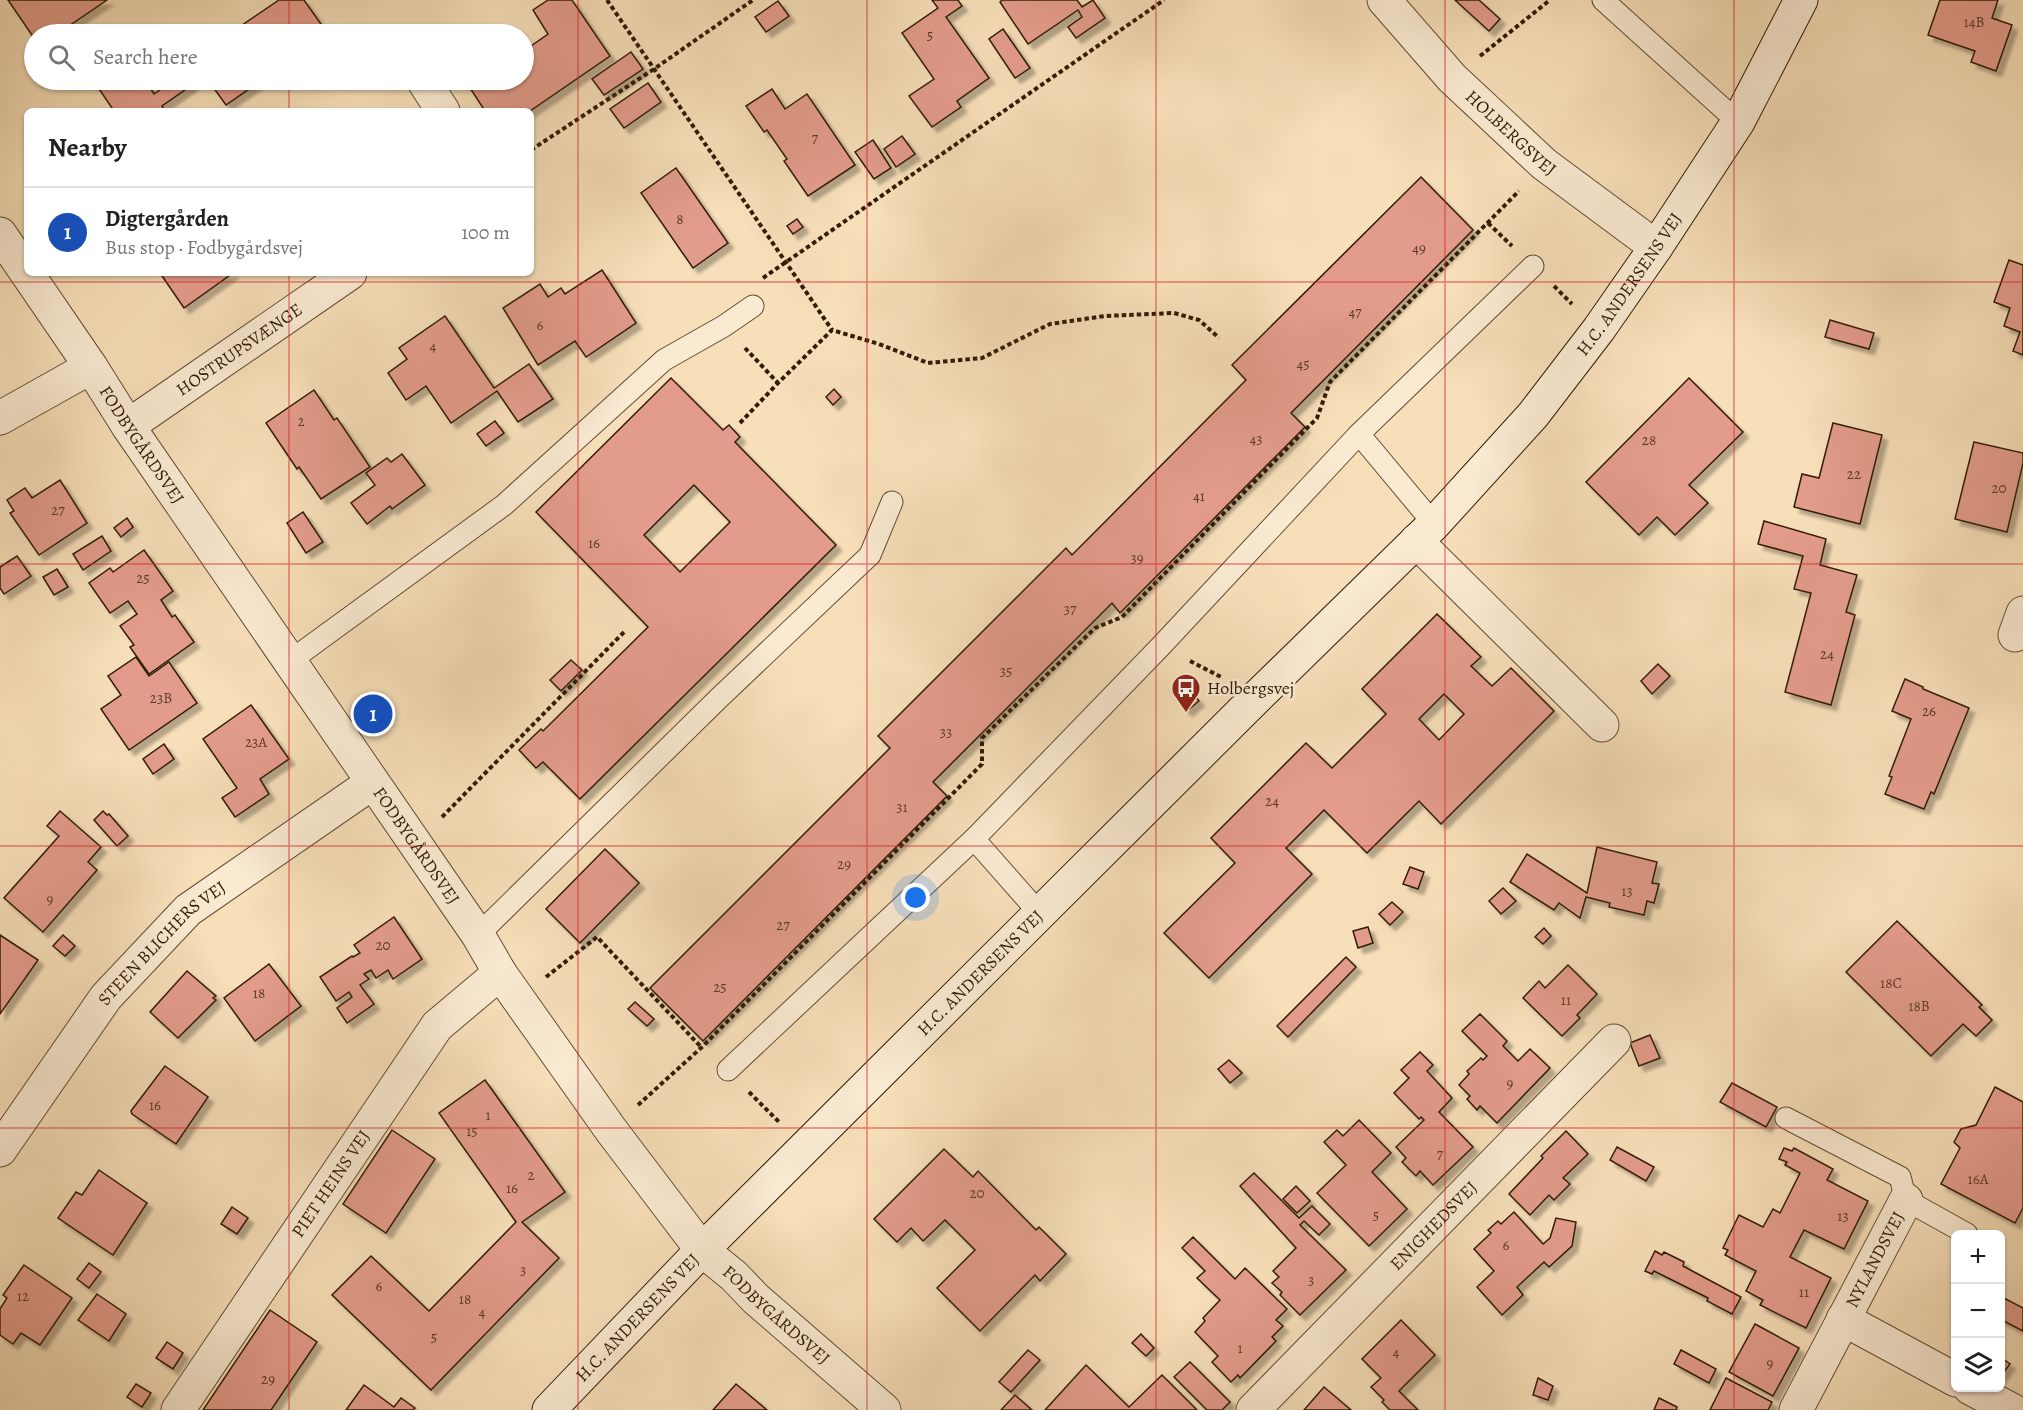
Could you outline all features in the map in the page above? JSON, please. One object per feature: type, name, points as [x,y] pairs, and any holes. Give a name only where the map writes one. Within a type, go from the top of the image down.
[{"type":"street","name":"HOLBERGSVEJ","points":[[1384,0],[1452,78],[1544,164],[1656,248]]},
{"type":"street","name":"H.C. ANDERSENS VEJ","points":[[549,1410],[702,1250],[1425,532],[1533,414],[1599,329],[1656,248],[1738,122],[1801,0]]},
{"type":"street","points":[[429,90],[441,108]]},
{"type":"street","name":"FODBYGÅRDSVEJ","points":[[0,234],[24,269]]},
{"type":"street","name":"FODBYGÅRDSVEJ","points":[[29,276],[128,426],[478,935],[510,986],[611,1130],[702,1250],[884,1410]]},
{"type":"street","name":"HOSTRUPSVÆNGE","points":[[128,426],[347,276]]},
{"type":"street","points":[[0,418],[91,367]]},
{"type":"street","points":[[1425,532],[1602,725]]},
{"type":"street","name":"STEEN BLICHERS VEJ","points":[[0,1150],[106,997],[188,910],[372,783]]},
{"type":"street","name":"PIET HEINS VEJ","points":[[178,1410],[437,1026],[510,986]]},
{"type":"street","name":"ENIGHEDSVEJ","points":[[1253,1410],[1614,1041]]},
{"type":"street","name":"NYLANDSVEJ","points":[[1796,1410],[1906,1200]]},
{"type":"street","name":"NYLANDSVEJ","points":[[1843,1319],[1951,1377]]},
{"type":"street","points":[[1978,1392],[2012,1410]]},
{"type":"lane","points":[[1603,0],[1738,122]]},
{"type":"lane","points":[[728,1070],[974,839],[1160,647],[1359,434],[1533,266]]},
{"type":"lane","points":[[290,661],[504,505],[664,360],[724,326],[753,306]]},
{"type":"lane","points":[[1359,434],[1425,532]]},
{"type":"lane","points":[[478,935],[719,698],[870,555],[892,502]]},
{"type":"lane","points":[[974,839],[1041,915]]},
{"type":"lane","points":[[1786,1118],[1900,1177],[1906,1200],[1960,1230]]},
{"type":"path","points":[[607,0],[832,330],[879,344],[928,363],[982,358],[1050,324],[1105,316],[1174,314],[1199,320],[1219,338]]},
{"type":"path","points":[[534,148],[753,0]]},
{"type":"path","points":[[753,306],[750,288],[1164,0]]},
{"type":"path","points":[[1452,78],[1550,0]]},
{"type":"path","points":[[611,1130],[702,1047],[982,764],[982,738],[1095,628],[1122,617],[1317,418],[1330,382],[1488,224],[1544,164]]},
{"type":"path","points":[[724,326],[778,383]]},
{"type":"path","points":[[740,423],[832,330]]},
{"type":"path","points":[[415,844],[626,630]]},
{"type":"path","points":[[1160,647],[1259,695]]},
{"type":"path","points":[[510,986],[597,937],[702,1047],[806,1149]]},
{"type":"building","points":[[8,0],[107,0],[72,24],[24,24]]},
{"type":"building","points":[[279,0],[304,0],[321,24],[244,24]]},
{"type":"building","points":[[548,0],[572,0],[610,56],[534,108],[483,108],[471,90],[534,90],[534,44],[548,34],[533,10]]},
{"type":"building","points":[[932,0],[958,0],[962,6],[946,17],[989,78],[957,101],[961,107],[932,127],[909,96],[934,79],[902,33],[938,8]]},
{"type":"building","points":[[1002,0],[1077,0],[1082,7],[1093,0],[1105,18],[1076,38],[1068,27],[1082,17],[1078,10],[1028,44],[1000,2]]},
{"type":"building","points":[[1455,0],[1479,0],[1500,19],[1489,31]]},
{"type":"building","points":[[1940,0],[1998,0],[1992,18],[2012,25],[1996,71],[1971,62],[1975,51],[1928,35]]},
{"type":"building","points":[[778,1],[789,16],[766,32],[755,17]]},
{"type":"building","points":[[1003,29],[1030,68],[1015,78],[989,39]]},
{"type":"building","points":[[631,52],[643,69],[604,95],[592,79]]},
{"type":"building","points":[[648,83],[661,102],[624,128],[610,109]]},
{"type":"building","points":[[772,89],[785,109],[807,94],[855,165],[808,196],[784,161],[787,159],[767,130],[764,132],[746,106]]},
{"type":"building","points":[[100,90],[151,90],[154,94],[160,90],[185,90],[162,106],[163,108],[112,108]]},
{"type":"building","points":[[215,90],[248,90],[226,105]]},
{"type":"building","points":[[902,136],[915,154],[896,167],[884,149]]},
{"type":"building","points":[[873,140],[891,168],[874,179],[855,152]]},
{"type":"building","points":[[676,168],[728,243],[693,268],[641,193]]},
{"type":"building","points":[[1421,177],[1473,230],[1291,413],[1305,427],[1120,613],[1112,603],[933,782],[947,796],[703,1041],[650,988],[890,748],[878,736],[1066,548],[1072,555],[1246,380],[1232,365]]},
{"type":"building","points":[[797,219],[803,227],[793,234],[787,226]]},
{"type":"building","points":[[2009,260],[2023,265],[2023,355],[2013,351],[2020,332],[2004,326],[2010,308],[1994,302]]},
{"type":"building","points":[[602,270],[636,323],[586,357],[575,341],[538,365],[503,308],[540,284],[548,297],[561,288],[565,294]]},
{"type":"building","points":[[162,276],[229,276],[184,308]]},
{"type":"building","points":[[445,316],[494,388],[529,364],[553,399],[518,422],[497,391],[451,423],[426,386],[406,400],[388,373],[407,359],[399,348]]},
{"type":"building","points":[[1830,320],[1874,333],[1869,349],[1825,337]]},
{"type":"building","points":[[671,378],[723,430],[729,425],[740,437],[735,442],[836,545],[580,799],[543,762],[536,768],[519,750],[541,729],[543,731],[648,627],[536,512]],"holes":[[[694,485],[730,522],[680,572],[644,535]]]},
{"type":"building","points":[[1689,378],[1743,432],[1689,485],[1708,503],[1675,535],[1657,517],[1639,535],[1586,482]]},
{"type":"building","points":[[834,389],[841,397],[833,405],[826,397]]},
{"type":"building","points":[[314,390],[334,420],[337,418],[370,467],[321,499],[299,467],[297,469],[266,423]]},
{"type":"building","points":[[495,421],[504,433],[486,446],[477,434]]},
{"type":"building","points":[[1833,423],[1882,435],[1860,524],[1794,507],[1802,474],[1819,478]]},
{"type":"building","points":[[1974,442],[2023,453],[2023,463],[2007,532],[1955,519]]},
{"type":"building","points":[[402,454],[425,485],[392,509],[390,506],[367,524],[351,503],[375,485],[366,473],[387,458],[391,462]]},
{"type":"building","points":[[60,480],[87,523],[39,555],[10,513],[14,511],[7,500],[25,488],[32,498]]},
{"type":"building","points":[[303,512],[323,542],[306,553],[287,523]]},
{"type":"building","points":[[127,518],[133,527],[121,537],[114,528]]},
{"type":"building","points":[[1764,521],[1826,539],[1820,565],[1857,575],[1846,612],[1855,615],[1831,705],[1785,692],[1811,593],[1794,589],[1803,556],[1758,544]]},
{"type":"building","points":[[102,536],[111,551],[83,570],[73,554]]},
{"type":"building","points":[[144,550],[173,591],[161,600],[172,617],[175,615],[194,642],[149,674],[130,647],[134,645],[120,626],[137,614],[128,601],[110,613],[89,583],[110,568],[113,572]]},
{"type":"building","points":[[17,556],[31,576],[4,594],[0,588],[0,567]]},
{"type":"building","points":[[57,569],[68,587],[54,595],[43,577]]},
{"type":"building","points":[[1437,614],[1481,657],[1471,666],[1492,686],[1511,668],[1554,711],[1441,824],[1419,801],[1367,853],[1324,810],[1286,848],[1312,874],[1209,978],[1164,933],[1235,863],[1211,838],[1306,743],[1332,768],[1386,714],[1362,689]],"holes":[[[1444,694],[1464,714],[1439,740],[1419,719]]]},
{"type":"building","points":[[136,657],[149,676],[169,662],[197,703],[129,750],[101,709],[121,695],[108,676]]},
{"type":"building","points":[[571,660],[582,670],[561,691],[550,680]]},
{"type":"building","points":[[1658,664],[1670,676],[1652,694],[1641,681]]},
{"type":"building","points":[[1905,679],[1969,708],[1934,794],[1931,792],[1924,809],[1885,794],[1892,777],[1889,776],[1911,719],[1892,711]]},
{"type":"building","points":[[1194,695],[1199,701],[1187,711],[1182,706]]},
{"type":"building","points":[[251,705],[289,759],[260,779],[269,794],[235,817],[222,798],[237,788],[203,739]]},
{"type":"building","points":[[164,744],[174,759],[153,774],[143,759]]},
{"type":"building","points":[[60,811],[101,847],[88,862],[97,870],[43,932],[4,898],[59,836],[47,826]]},
{"type":"building","points":[[103,811],[109,814],[128,836],[117,846],[94,820]]},
{"type":"building","points":[[1597,847],[1657,862],[1652,883],[1659,884],[1654,903],[1647,901],[1644,915],[1609,907],[1610,903],[1586,897],[1580,918],[1559,903],[1554,910],[1510,882],[1527,854],[1587,893]]},
{"type":"building","points":[[605,849],[639,883],[580,943],[546,909]]},
{"type":"building","points":[[1410,867],[1424,872],[1418,889],[1403,884]]},
{"type":"building","points":[[1503,888],[1516,901],[1501,914],[1489,901]]},
{"type":"building","points":[[1392,902],[1403,912],[1390,925],[1379,914]]},
{"type":"building","points":[[394,917],[422,959],[393,979],[388,970],[376,978],[371,970],[364,974],[369,979],[360,985],[374,1004],[347,1023],[337,1008],[352,997],[349,992],[336,1001],[320,977],[360,953],[354,945]]},
{"type":"building","points":[[1897,921],[1982,1005],[1979,1007],[1992,1020],[1976,1036],[1963,1024],[1931,1056],[1846,972]]},
{"type":"building","points":[[1368,927],[1373,943],[1358,948],[1353,931]]},
{"type":"building","points":[[1544,928],[1551,936],[1543,944],[1535,937]]},
{"type":"building","points":[[0,935],[38,960],[0,1014]]},
{"type":"building","points":[[63,935],[75,946],[65,956],[53,946]]},
{"type":"building","points":[[1346,957],[1356,967],[1288,1037],[1277,1026]]},
{"type":"building","points":[[269,964],[301,1006],[255,1041],[224,998]]},
{"type":"building","points":[[1568,965],[1597,994],[1577,1015],[1580,1018],[1562,1036],[1523,998],[1539,981],[1545,988]]},
{"type":"building","points":[[187,971],[216,996],[213,998],[216,1000],[178,1038],[150,1012]]},
{"type":"building","points":[[635,1002],[654,1019],[647,1026],[628,1009]]},
{"type":"building","points":[[1480,1014],[1507,1041],[1503,1046],[1518,1061],[1530,1049],[1550,1068],[1497,1123],[1480,1106],[1477,1110],[1467,1099],[1470,1096],[1459,1085],[1469,1074],[1467,1071],[1481,1058],[1483,1060],[1487,1056],[1462,1031]]},
{"type":"building","points":[[1650,1035],[1660,1058],[1639,1066],[1630,1043]]},
{"type":"building","points":[[1420,1052],[1433,1065],[1427,1071],[1452,1098],[1439,1112],[1473,1147],[1433,1185],[1420,1171],[1416,1176],[1402,1162],[1406,1158],[1396,1147],[1424,1120],[1421,1117],[1419,1119],[1394,1093],[1409,1078],[1401,1070]]},
{"type":"building","points":[[1229,1060],[1242,1073],[1230,1083],[1218,1069]]},
{"type":"building","points":[[165,1066],[208,1097],[176,1144],[132,1114],[131,1111]]},
{"type":"building","points":[[485,1080],[565,1192],[522,1222],[559,1258],[431,1390],[332,1295],[371,1256],[429,1311],[516,1222],[439,1113]]},
{"type":"building","points":[[1732,1083],[1777,1107],[1766,1127],[1720,1102]]},
{"type":"building","points":[[1995,1087],[2023,1102],[2023,1208],[2015,1223],[1941,1184],[1960,1148],[1954,1142],[1961,1129],[1976,1125]]},
{"type":"building","points":[[1359,1120],[1391,1153],[1372,1172],[1407,1209],[1369,1246],[1317,1193],[1346,1165],[1324,1142],[1337,1130],[1343,1136]]},
{"type":"building","points":[[392,1130],[435,1159],[386,1233],[343,1204]]},
{"type":"building","points":[[1566,1131],[1588,1154],[1563,1178],[1570,1184],[1554,1200],[1549,1195],[1530,1215],[1509,1194]]},
{"type":"building","points":[[1617,1147],[1654,1167],[1646,1181],[1610,1160]]},
{"type":"building","points":[[1784,1148],[1792,1151],[1794,1148],[1833,1169],[1827,1180],[1868,1201],[1844,1249],[1804,1230],[1790,1257],[1831,1278],[1806,1328],[1760,1305],[1763,1300],[1746,1291],[1756,1271],[1725,1255],[1728,1250],[1723,1248],[1739,1215],[1763,1227],[1773,1209],[1780,1213],[1800,1173],[1785,1165],[1787,1162],[1779,1159]]},
{"type":"building","points":[[944,1149],[973,1177],[978,1171],[1036,1230],[1039,1227],[1066,1254],[1040,1281],[1035,1275],[980,1331],[937,1288],[975,1250],[945,1220],[923,1241],[911,1228],[897,1242],[874,1219]]},
{"type":"building","points":[[99,1170],[147,1203],[113,1255],[58,1218],[76,1192],[82,1195]]},
{"type":"building","points":[[1254,1173],[1299,1218],[1312,1206],[1330,1224],[1319,1235],[1304,1221],[1300,1225],[1346,1270],[1300,1315],[1280,1295],[1282,1292],[1272,1283],[1279,1277],[1273,1271],[1296,1248],[1240,1186]]},
{"type":"building","points":[[1296,1186],[1310,1201],[1297,1213],[1283,1199]]},
{"type":"building","points":[[232,1207],[248,1218],[237,1234],[221,1224]]},
{"type":"building","points":[[1514,1212],[1543,1244],[1550,1238],[1556,1218],[1576,1222],[1572,1246],[1549,1267],[1544,1262],[1517,1287],[1523,1295],[1502,1315],[1477,1287],[1494,1271],[1474,1249],[1491,1233],[1488,1230],[1498,1221],[1501,1224]]},
{"type":"building","points":[[1193,1237],[1235,1279],[1245,1268],[1287,1309],[1276,1320],[1283,1326],[1272,1337],[1276,1341],[1240,1378],[1238,1375],[1231,1382],[1212,1362],[1218,1356],[1195,1332],[1205,1321],[1203,1318],[1220,1300],[1197,1278],[1205,1271],[1182,1248]]},
{"type":"building","points":[[1655,1251],[1662,1255],[1664,1252],[1684,1262],[1683,1266],[1741,1297],[1732,1314],[1707,1301],[1708,1298],[1654,1271],[1652,1274],[1645,1271]]},
{"type":"building","points":[[89,1263],[101,1272],[89,1288],[77,1279]]},
{"type":"building","points":[[24,1265],[72,1298],[40,1345],[21,1333],[13,1344],[0,1335],[0,1309],[7,1298],[3,1295]]},
{"type":"building","points":[[97,1294],[126,1314],[109,1341],[78,1320]]},
{"type":"building","points":[[2005,1299],[2023,1308],[2023,1331],[2005,1322]]},
{"type":"building","points":[[270,1310],[317,1342],[271,1410],[203,1410]]},
{"type":"building","points":[[1401,1320],[1435,1355],[1399,1391],[1418,1410],[1390,1410],[1371,1387],[1381,1378],[1362,1359]]},
{"type":"building","points":[[1755,1324],[1799,1348],[1773,1396],[1729,1372]]},
{"type":"building","points":[[1141,1334],[1154,1348],[1146,1356],[1132,1343]]},
{"type":"building","points":[[167,1342],[183,1353],[173,1369],[156,1358]]},
{"type":"building","points":[[1028,1350],[1040,1360],[1011,1392],[999,1382]]},
{"type":"building","points":[[1681,1350],[1716,1369],[1709,1383],[1674,1364]]},
{"type":"building","points":[[2005,1360],[2010,1364],[2005,1370]]},
{"type":"building","points":[[1190,1362],[1230,1402],[1222,1410],[1207,1410],[1174,1377]]},
{"type":"building","points":[[1086,1365],[1129,1407],[1162,1375],[1197,1410],[1045,1410]]},
{"type":"building","points":[[1538,1378],[1553,1386],[1548,1400],[1533,1395]]},
{"type":"building","points":[[1726,1378],[1772,1402],[1768,1410],[1710,1410]]},
{"type":"building","points":[[136,1384],[151,1393],[142,1407],[127,1397]]},
{"type":"building","points":[[736,1384],[767,1410],[713,1410]]},
{"type":"building","points":[[364,1385],[394,1407],[401,1398],[415,1408],[413,1410],[346,1410]]},
{"type":"building","points":[[1324,1387],[1351,1410],[1304,1410]]},
{"type":"building","points":[[1015,1395],[1032,1410],[1001,1410]]},
{"type":"building","points":[[1659,1398],[1677,1407],[1676,1410],[1654,1410]]},
{"type":"place","name":"Digtergården","points":[[373,714]]},
{"type":"place","name":"Holbergsvej","points":[[1186,714]]}]
